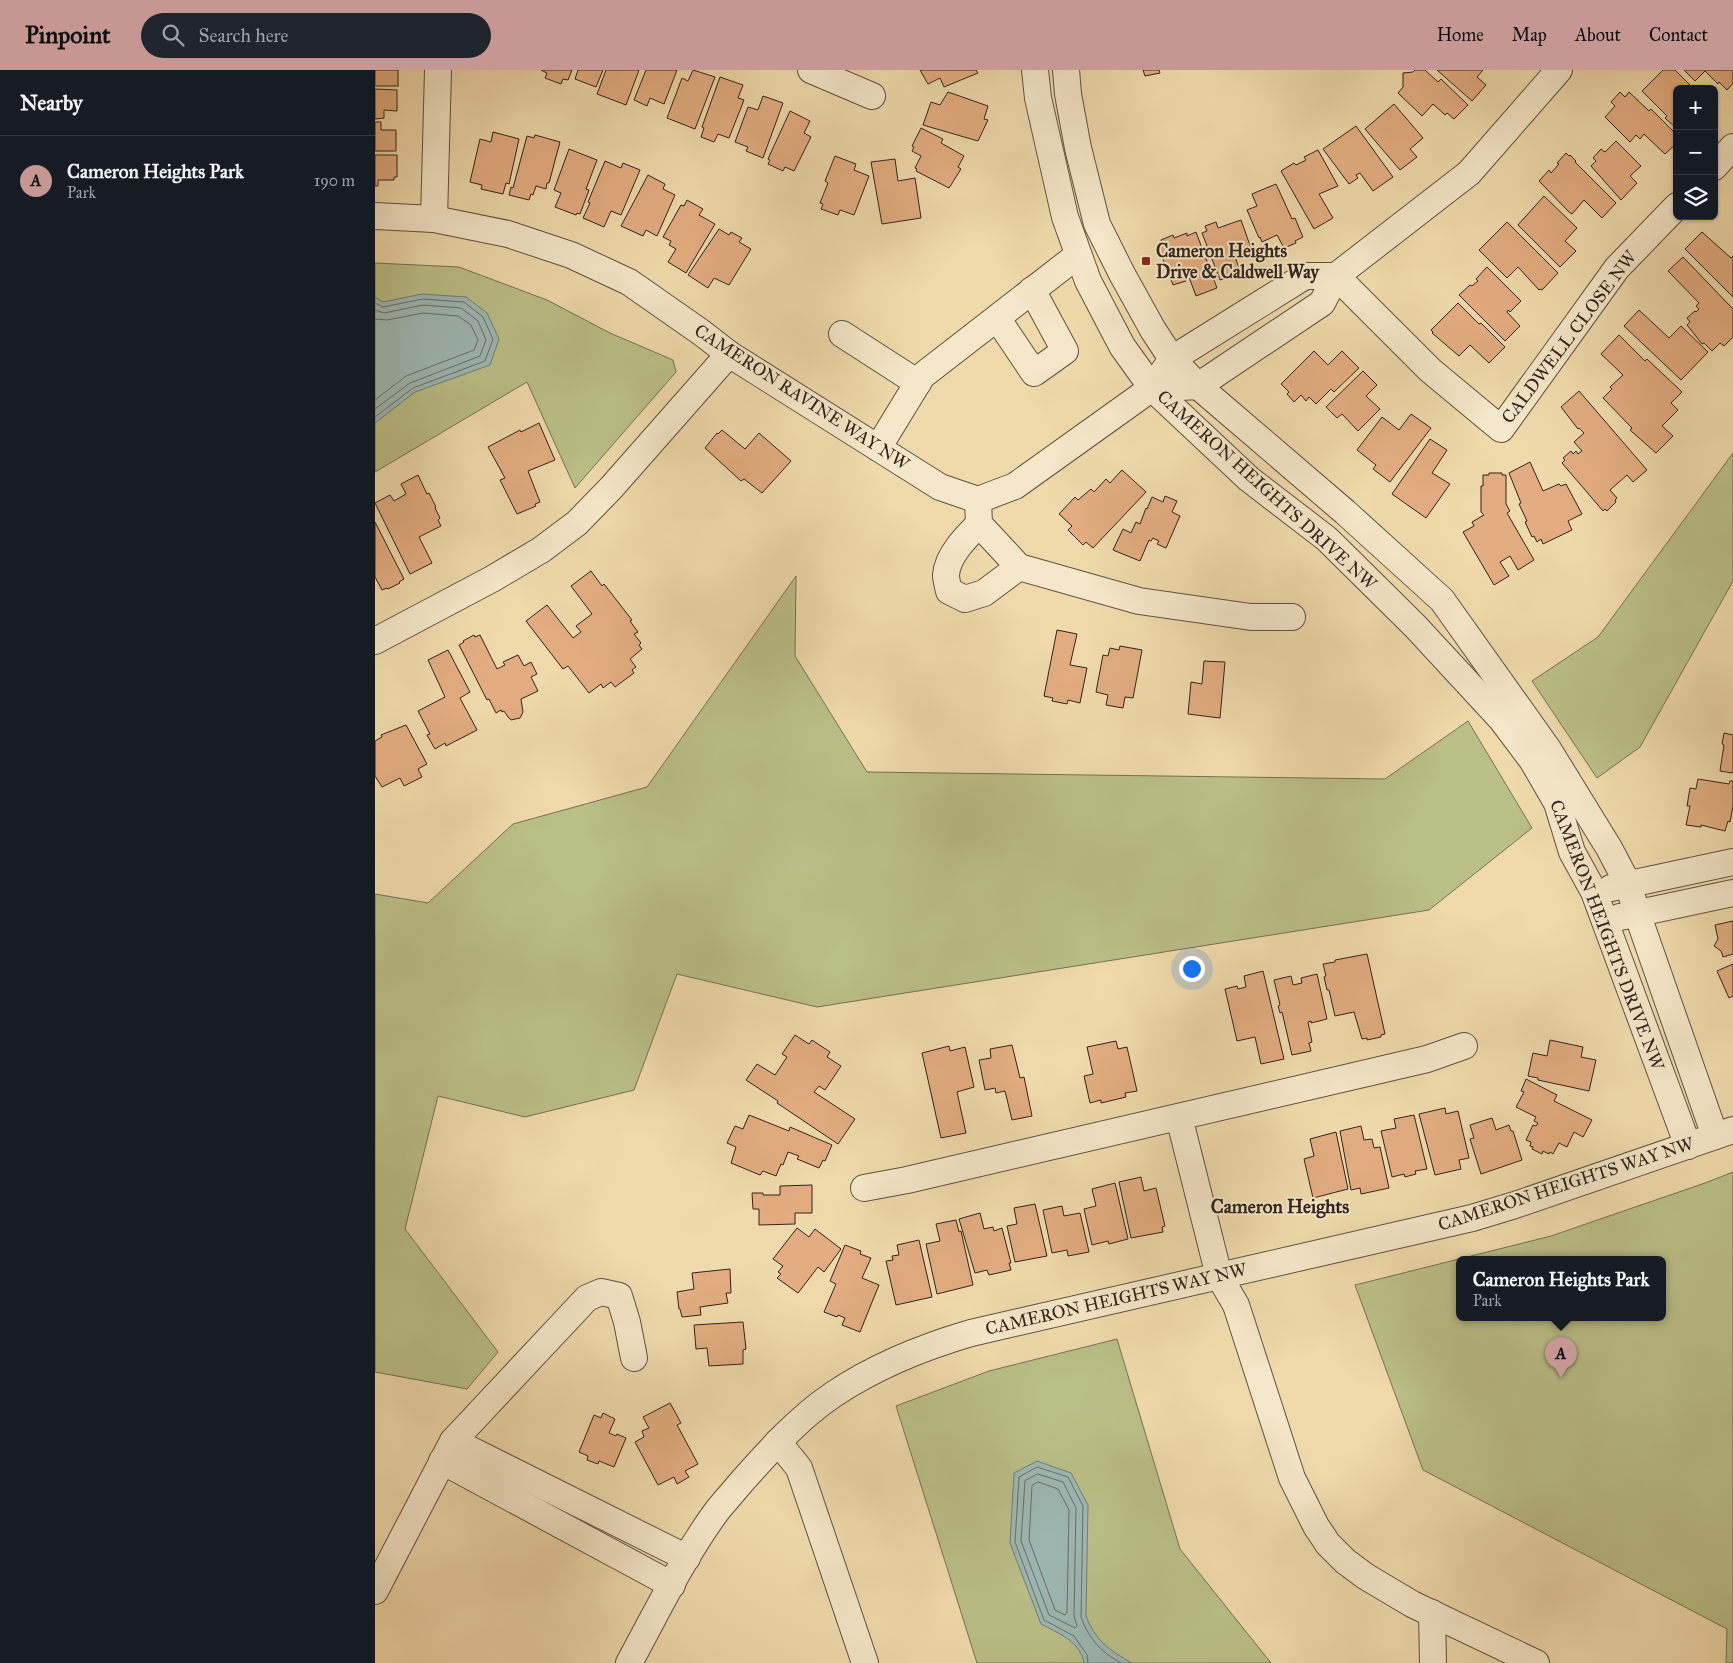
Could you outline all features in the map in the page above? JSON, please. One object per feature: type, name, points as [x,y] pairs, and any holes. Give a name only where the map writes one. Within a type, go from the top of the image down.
[{"type":"street","points":[[434,219],[438,70]]},
{"type":"street","points":[[811,70],[873,96]]},
{"type":"street","name":"CAMERON HEIGHTS DRIVE NW","points":[[1035,70],[1038,98],[1065,217],[1087,281],[1122,346],[1153,388],[1249,479],[1327,539],[1415,626],[1548,749],[1568,801],[1628,884],[1637,914],[1724,1133]]},
{"type":"street","name":"CAMERON HEIGHTS DRIVE NW","points":[[1066,70],[1068,94],[1078,148],[1097,224],[1121,274],[1172,359],[1198,386],[1345,512],[1442,600],[1510,712]]},
{"type":"street","points":[[1153,388],[1198,386],[1322,304],[1336,276],[1469,173],[1559,70]]},
{"type":"street","points":[[1718,163],[1733,147]]},
{"type":"street","name":"CALDWELL CLOSE NW","points":[[1336,276],[1430,370],[1501,429],[1617,268],[1673,210]]},
{"type":"street","name":"CAMERON RAVINE WAY NW","points":[[375,216],[434,219],[508,234],[571,255],[629,282],[729,354],[978,512]]},
{"type":"street","points":[[878,448],[922,376],[1078,255]]},
{"type":"street","points":[[1019,567],[984,593],[965,599],[949,591],[946,575],[952,556],[978,512],[1153,388],[1172,359],[1305,276],[1336,276]]},
{"type":"street","points":[[997,318],[1034,374],[1065,351],[1032,290]]},
{"type":"street","points":[[842,334],[918,382]]},
{"type":"street","points":[[375,641],[533,555],[577,523],[637,460],[729,354]]},
{"type":"street","points":[[978,512],[1019,567],[1139,601],[1251,616],[1292,617]]},
{"type":"street","name":"CAMERON HEIGHTS DRIVE NW","points":[[1568,801],[1572,852],[1594,892],[1688,1146]]},
{"type":"street","points":[[1594,892],[1733,862]]},
{"type":"street","points":[[1605,921],[1733,892]]},
{"type":"street","points":[[864,1188],[907,1180],[1427,1059],[1464,1046]]},
{"type":"street","points":[[1179,1117],[1219,1276],[1236,1305],[1292,1478],[1316,1526],[1328,1544],[1345,1561],[1365,1576],[1405,1600],[1536,1663]]},
{"type":"street","name":"CAMERON HEIGHTS WAY NW","points":[[629,1663],[687,1558],[714,1515],[778,1442],[833,1395],[881,1367],[930,1345],[971,1333],[1472,1218],[1724,1133]]},
{"type":"street","points":[[375,1591],[447,1451],[587,1298],[601,1292],[619,1296],[627,1322],[634,1358]]},
{"type":"street","points":[[778,1442],[799,1468],[865,1663]]},
{"type":"street","points":[[447,1451],[687,1558]]},
{"type":"street","points":[[447,1451],[672,1585]]},
{"type":"street","points":[[1432,1613],[1433,1663]]},
{"type":"green space","points":[[375,263],[459,267],[547,300],[610,333],[673,360],[676,372],[575,488],[527,382],[375,472]]},
{"type":"green space","points":[[1733,453],[1733,581],[1640,747],[1597,778],[1532,681],[1598,637]]},
{"type":"green space","points":[[796,576],[795,656],[867,772],[1385,779],[1468,721],[1532,828],[1429,910],[817,1007],[677,974],[634,1090],[525,1117],[438,1096],[405,1229],[498,1352],[467,1389],[375,1372],[375,894],[428,903],[513,824],[647,787]]},
{"type":"green space","points":[[1733,1172],[1733,1663],[1726,1663],[1727,1629],[1423,1470],[1355,1285],[1456,1260],[1456,1321],[1666,1321],[1666,1256],[1471,1256],[1551,1236]]},
{"type":"green space","points":[[1117,1339],[1180,1549],[1271,1663],[977,1663],[896,1406],[989,1371]]},
{"type":"water","points":[[422,294],[466,297],[487,313],[499,339],[490,365],[415,392],[375,423],[375,297],[383,302]]},
{"type":"water","points":[[1037,1461],[1071,1473],[1088,1505],[1086,1616],[1094,1632],[1104,1644],[1132,1663],[1084,1663],[1082,1655],[1073,1643],[1061,1634],[1041,1624],[1010,1543],[1014,1473]]},
{"type":"building","points":[[375,70],[398,70],[398,86],[375,86]]},
{"type":"building","points":[[541,70],[572,70],[568,80],[563,79],[561,84],[545,78],[547,73]]},
{"type":"building","points":[[578,70],[603,70],[596,87],[575,79]]},
{"type":"building","points":[[606,70],[639,70],[626,105],[597,94]]},
{"type":"building","points":[[646,70],[677,70],[664,104],[650,98],[647,106],[634,100]]},
{"type":"building","points":[[693,70],[715,77],[695,129],[667,118],[682,78],[688,81]]},
{"type":"building","points":[[920,70],[976,70],[978,73],[944,87],[940,78],[928,84]]},
{"type":"building","points":[[1143,70],[1159,70],[1160,73],[1145,76]]},
{"type":"building","points":[[1425,70],[1438,82],[1441,79],[1468,105],[1454,119],[1447,113],[1445,115],[1433,104],[1422,116],[1398,93],[1403,87],[1403,73]]},
{"type":"building","points":[[1437,70],[1483,70],[1477,77],[1486,85],[1472,101]]},
{"type":"building","points":[[1663,70],[1675,70],[1690,85],[1673,85],[1673,125],[1665,118],[1667,116],[1642,91]]},
{"type":"building","points":[[1684,70],[1733,70],[1733,83],[1727,90],[1705,71],[1695,81]]},
{"type":"building","points":[[720,77],[743,85],[738,98],[744,100],[729,138],[718,134],[714,142],[701,137],[704,128],[702,127]]},
{"type":"building","points":[[375,89],[397,90],[397,111],[384,110],[384,118],[375,119]]},
{"type":"building","points":[[948,92],[988,106],[984,119],[988,120],[978,141],[923,125],[931,102],[940,105]]},
{"type":"building","points":[[1620,92],[1625,97],[1629,92],[1649,111],[1651,109],[1673,131],[1673,147],[1665,154],[1644,134],[1640,139],[1636,135],[1630,142],[1605,117],[1615,106],[1611,102]]},
{"type":"building","points":[[763,96],[783,103],[763,158],[746,151],[748,147],[735,142],[748,107],[758,110]]},
{"type":"building","points":[[1394,104],[1423,138],[1410,149],[1417,157],[1400,170],[1365,129]]},
{"type":"building","points":[[790,111],[810,121],[804,133],[811,137],[794,171],[785,167],[783,171],[768,164],[770,160],[768,159]]},
{"type":"building","points":[[375,122],[381,122],[381,130],[396,130],[396,151],[375,151]]},
{"type":"building","points":[[1356,126],[1393,177],[1373,191],[1360,173],[1356,175],[1358,178],[1349,184],[1323,149]]},
{"type":"building","points":[[921,128],[943,139],[941,143],[964,156],[958,167],[961,169],[949,188],[916,171],[917,169],[915,168],[921,156],[912,151],[914,147],[912,146]]},
{"type":"building","points":[[493,132],[519,139],[509,184],[506,183],[503,194],[481,189],[482,185],[470,182],[480,139],[491,142]]},
{"type":"building","points":[[535,135],[560,142],[549,183],[547,183],[546,189],[536,186],[529,200],[509,195],[511,187],[513,188],[527,136],[534,138]]},
{"type":"building","points":[[1616,141],[1641,166],[1630,176],[1637,183],[1621,200],[1591,166],[1596,161],[1593,158],[1601,149],[1605,152]]},
{"type":"building","points":[[569,149],[597,160],[586,189],[589,190],[580,214],[577,213],[576,215],[555,207],[561,193],[554,190]]},
{"type":"building","points":[[1318,150],[1338,186],[1319,194],[1333,218],[1314,229],[1281,171],[1294,163],[1296,165],[1306,160],[1304,157]]},
{"type":"building","points":[[1566,153],[1616,203],[1602,218],[1584,200],[1572,214],[1539,181],[1549,170],[1551,173]]},
{"type":"building","points":[[375,155],[397,155],[397,177],[394,177],[394,180],[378,180],[378,186],[375,186]]},
{"type":"building","points":[[835,156],[856,164],[854,170],[869,176],[854,215],[840,210],[838,215],[821,209],[823,204],[820,203],[828,183],[825,181]]},
{"type":"building","points":[[895,159],[898,181],[915,178],[921,218],[882,224],[871,162]]},
{"type":"building","points":[[605,161],[621,168],[623,163],[640,170],[621,215],[611,211],[604,227],[583,218]]},
{"type":"building","points":[[648,175],[665,184],[663,189],[675,195],[657,236],[646,230],[643,236],[621,226]]},
{"type":"building","points":[[1276,184],[1292,219],[1295,218],[1303,237],[1295,241],[1296,243],[1284,248],[1277,235],[1262,242],[1247,210],[1257,206],[1252,194]]},
{"type":"building","points":[[1544,196],[1577,228],[1565,241],[1576,251],[1560,267],[1518,225]]},
{"type":"building","points":[[687,200],[703,209],[699,215],[715,224],[686,273],[668,262],[676,249],[669,245],[671,241],[663,237],[681,205],[684,206]]},
{"type":"building","points":[[1241,220],[1252,251],[1235,257],[1241,273],[1220,280],[1202,233],[1207,231],[1205,226],[1216,222],[1218,228]]},
{"type":"building","points":[[1507,222],[1558,273],[1542,290],[1539,290],[1518,267],[1507,278],[1479,250]]},
{"type":"building","points":[[719,229],[729,235],[731,232],[742,238],[739,242],[751,249],[729,285],[714,278],[708,288],[688,275]]},
{"type":"building","points":[[1196,232],[1217,288],[1196,296],[1189,277],[1185,279],[1186,281],[1173,285],[1157,244],[1162,242],[1161,240],[1173,235],[1174,238]]},
{"type":"building","points":[[1702,232],[1731,258],[1733,256],[1733,297],[1685,249]]},
{"type":"building","points":[[1683,257],[1733,309],[1733,337],[1724,346],[1720,343],[1712,351],[1704,343],[1702,344],[1687,325],[1690,322],[1687,318],[1699,309],[1696,306],[1699,303],[1668,271]]},
{"type":"building","points":[[1487,267],[1521,301],[1510,312],[1508,310],[1507,312],[1520,326],[1505,341],[1459,295],[1470,285],[1472,286],[1478,281],[1476,279]]},
{"type":"building","points":[[1458,303],[1505,347],[1489,363],[1470,345],[1459,356],[1432,333],[1431,330]]},
{"type":"building","points":[[1639,310],[1669,338],[1681,326],[1708,352],[1681,380],[1624,326]]},
{"type":"building","points":[[1619,335],[1645,361],[1647,359],[1682,392],[1671,403],[1678,410],[1662,426],[1673,436],[1656,453],[1630,430],[1632,428],[1603,398],[1612,389],[1610,387],[1623,375],[1601,354]]},
{"type":"building","points":[[1314,351],[1328,365],[1342,351],[1359,368],[1334,392],[1331,389],[1316,404],[1309,397],[1306,401],[1301,395],[1294,402],[1287,394],[1289,392],[1281,384]]},
{"type":"building","points":[[1363,371],[1377,385],[1366,396],[1380,409],[1358,431],[1342,414],[1337,418],[1326,407]]},
{"type":"building","points":[[1579,391],[1647,470],[1633,482],[1627,475],[1610,490],[1617,498],[1616,502],[1607,511],[1605,509],[1603,511],[1562,463],[1565,460],[1563,458],[1571,451],[1573,454],[1576,451],[1578,454],[1582,451],[1574,442],[1584,433],[1578,429],[1561,407]]},
{"type":"building","points":[[1411,414],[1431,428],[1390,482],[1373,469],[1376,465],[1357,450],[1382,417],[1399,430]]},
{"type":"building","points":[[539,423],[555,460],[528,471],[540,502],[535,504],[536,506],[517,514],[500,480],[505,478],[488,447],[520,430],[521,432]]},
{"type":"building","points":[[722,430],[745,449],[759,433],[791,461],[762,493],[744,479],[741,481],[705,448],[717,433]]},
{"type":"building","points":[[1430,439],[1447,450],[1432,473],[1450,484],[1426,518],[1392,494]]},
{"type":"building","points":[[1530,462],[1543,491],[1559,484],[1561,486],[1566,484],[1582,514],[1568,521],[1572,530],[1543,544],[1541,539],[1537,542],[1534,536],[1532,537],[1525,522],[1527,521],[1519,504],[1521,503],[1509,473]]},
{"type":"building","points":[[1122,470],[1146,492],[1093,548],[1086,542],[1083,545],[1068,530],[1072,526],[1059,514],[1075,497],[1078,500],[1091,489],[1094,492],[1106,479],[1110,483]]},
{"type":"building","points":[[1489,473],[1502,473],[1502,475],[1506,475],[1506,504],[1510,511],[1507,513],[1534,560],[1518,570],[1510,556],[1500,562],[1509,576],[1494,585],[1463,532],[1474,526],[1472,522],[1484,515],[1481,512],[1481,486],[1483,486],[1483,475],[1489,475]]},
{"type":"building","points":[[418,475],[436,507],[441,526],[419,537],[432,563],[410,574],[375,503],[390,495],[394,501],[406,494],[401,484]]},
{"type":"building","points":[[1165,496],[1177,501],[1172,512],[1180,516],[1166,548],[1157,544],[1159,541],[1153,538],[1151,541],[1149,540],[1140,561],[1113,550],[1123,529],[1131,533],[1136,522],[1140,524],[1152,497],[1163,502]]},
{"type":"building","points":[[375,522],[404,579],[388,589],[382,590],[375,577]]},
{"type":"building","points":[[591,571],[602,586],[604,584],[632,620],[630,621],[638,632],[634,634],[641,643],[639,645],[642,649],[630,659],[636,667],[632,670],[634,673],[615,687],[611,682],[603,688],[601,684],[589,693],[568,666],[563,669],[526,621],[547,605],[573,638],[581,632],[576,626],[592,614],[571,586]]},
{"type":"building","points":[[1057,630],[1077,634],[1070,665],[1087,668],[1080,703],[1068,700],[1067,704],[1052,701],[1053,698],[1044,696]]},
{"type":"building","points":[[474,635],[475,637],[480,635],[497,669],[505,665],[503,662],[518,655],[524,666],[531,662],[537,674],[531,677],[538,691],[521,699],[523,712],[520,718],[511,720],[501,710],[496,713],[489,699],[487,700],[459,645]]},
{"type":"building","points":[[1120,646],[1142,650],[1133,698],[1125,697],[1123,708],[1106,705],[1108,695],[1096,692],[1103,655],[1108,656],[1110,648],[1119,650]]},
{"type":"building","points":[[448,650],[470,692],[460,698],[477,730],[446,746],[445,743],[435,749],[427,735],[430,734],[418,711],[445,697],[428,660]]},
{"type":"building","points":[[1204,661],[1225,662],[1220,718],[1188,714],[1191,682],[1202,684]]},
{"type":"building","points":[[406,725],[427,764],[418,769],[422,777],[404,786],[400,778],[382,787],[375,776],[375,741],[382,737],[381,735]]},
{"type":"building","points":[[1724,733],[1733,735],[1733,773],[1720,771]]},
{"type":"building","points":[[1698,779],[1729,784],[1730,781],[1733,781],[1733,806],[1730,822],[1728,821],[1725,831],[1701,825],[1701,827],[1686,825],[1690,806],[1687,806],[1690,788],[1696,789]]},
{"type":"building","points":[[1733,921],[1733,954],[1723,957],[1721,951],[1714,946],[1718,939],[1715,925]]},
{"type":"building","points":[[1367,954],[1385,1034],[1381,1035],[1381,1037],[1367,1040],[1367,1038],[1362,1039],[1354,1012],[1335,1016],[1324,977],[1326,976],[1323,964]]},
{"type":"building","points":[[1733,964],[1733,996],[1729,998],[1717,971]]},
{"type":"building","points":[[1263,971],[1284,1059],[1261,1064],[1255,1037],[1237,1041],[1225,989],[1237,986],[1238,989],[1246,987],[1244,976]]},
{"type":"building","points":[[1317,974],[1327,1019],[1308,1022],[1312,1042],[1309,1043],[1311,1051],[1292,1055],[1282,1012],[1280,1013],[1278,1006],[1280,1005],[1274,980],[1291,976],[1293,985],[1302,983],[1301,978]]},
{"type":"building","points":[[795,1035],[809,1044],[812,1040],[830,1052],[827,1057],[841,1066],[825,1090],[819,1086],[814,1092],[855,1119],[838,1144],[746,1080],[757,1064],[775,1075],[787,1057],[782,1054]]},
{"type":"building","points":[[1550,1040],[1583,1047],[1581,1057],[1596,1060],[1589,1091],[1528,1076],[1533,1053],[1547,1056]]},
{"type":"building","points":[[1116,1041],[1118,1049],[1127,1047],[1137,1091],[1125,1093],[1126,1097],[1101,1103],[1101,1100],[1090,1103],[1084,1076],[1093,1074],[1087,1047]]},
{"type":"building","points":[[1012,1045],[1020,1078],[1024,1077],[1032,1116],[1012,1120],[1005,1091],[996,1093],[995,1088],[985,1090],[979,1060],[991,1058],[990,1049]]},
{"type":"building","points":[[949,1046],[950,1051],[965,1047],[974,1087],[957,1092],[966,1133],[941,1138],[922,1053]]},
{"type":"building","points":[[1526,1079],[1557,1095],[1554,1101],[1592,1120],[1583,1137],[1574,1132],[1567,1147],[1559,1143],[1553,1154],[1543,1151],[1542,1154],[1532,1149],[1533,1147],[1530,1146],[1531,1142],[1526,1140],[1533,1125],[1536,1126],[1538,1123],[1534,1121],[1536,1117],[1516,1107],[1524,1092],[1521,1091]]},
{"type":"building","points":[[1445,1108],[1446,1114],[1458,1111],[1469,1158],[1459,1160],[1461,1169],[1435,1175],[1419,1114]]},
{"type":"building","points":[[749,1115],[789,1131],[790,1127],[832,1145],[825,1161],[823,1160],[819,1168],[797,1159],[799,1156],[788,1152],[776,1176],[763,1171],[760,1175],[731,1163],[736,1147],[727,1143],[735,1126],[743,1129]]},
{"type":"building","points":[[1414,1115],[1427,1169],[1415,1171],[1416,1174],[1405,1177],[1404,1174],[1392,1177],[1381,1131],[1396,1128],[1394,1119]]},
{"type":"building","points":[[1492,1118],[1496,1130],[1509,1125],[1511,1131],[1513,1131],[1522,1160],[1481,1174],[1470,1139],[1474,1138],[1470,1125]]},
{"type":"building","points":[[1361,1126],[1364,1140],[1372,1139],[1374,1148],[1380,1147],[1389,1188],[1361,1194],[1360,1188],[1351,1190],[1340,1131]]},
{"type":"building","points":[[1336,1132],[1348,1189],[1313,1198],[1304,1159],[1314,1156],[1310,1139]]},
{"type":"building","points":[[1141,1177],[1144,1191],[1156,1188],[1165,1226],[1162,1227],[1163,1232],[1131,1238],[1119,1182]]},
{"type":"building","points":[[1115,1183],[1128,1239],[1109,1244],[1108,1241],[1092,1245],[1084,1209],[1096,1206],[1092,1189]]},
{"type":"building","points":[[812,1185],[812,1213],[795,1213],[795,1224],[759,1225],[759,1209],[753,1209],[752,1193],[780,1195],[780,1186]]},
{"type":"building","points":[[1035,1204],[1047,1256],[1015,1262],[1007,1226],[1017,1224],[1014,1208]]},
{"type":"building","points":[[1062,1206],[1064,1216],[1080,1213],[1089,1252],[1068,1256],[1067,1250],[1052,1253],[1043,1210]]},
{"type":"building","points":[[980,1213],[984,1229],[993,1227],[994,1231],[1002,1228],[1011,1270],[989,1275],[987,1270],[975,1273],[959,1219]]},
{"type":"building","points":[[956,1220],[959,1232],[961,1231],[973,1285],[937,1294],[926,1244],[940,1241],[936,1224]]},
{"type":"building","points":[[797,1228],[809,1237],[815,1229],[841,1249],[824,1272],[818,1267],[798,1293],[777,1278],[781,1274],[778,1272],[783,1266],[773,1259]]},
{"type":"building","points":[[919,1240],[932,1297],[896,1305],[886,1261],[893,1260],[892,1256],[899,1255],[897,1245]]},
{"type":"building","points":[[845,1245],[861,1251],[860,1254],[871,1258],[862,1278],[879,1285],[860,1332],[842,1325],[845,1318],[824,1312],[836,1284],[830,1281]]},
{"type":"building","points":[[730,1269],[731,1293],[726,1293],[728,1303],[700,1307],[701,1315],[682,1317],[677,1292],[694,1289],[692,1273]]},
{"type":"building","points":[[743,1322],[746,1349],[743,1350],[743,1364],[709,1366],[707,1348],[696,1349],[694,1325]]},
{"type":"building","points":[[670,1403],[681,1423],[677,1425],[698,1464],[685,1471],[689,1477],[677,1484],[674,1477],[658,1485],[635,1442],[644,1437],[642,1431],[649,1428],[643,1417]]},
{"type":"building","points":[[603,1413],[615,1419],[609,1433],[626,1438],[614,1467],[599,1461],[598,1464],[587,1460],[588,1456],[579,1452],[594,1415],[601,1418]]},
{"type":"place","name":"Cameron Heights Drive & Caldwell Way","points":[[1146,261]]},
{"type":"place","name":"Cameron Heights Park","points":[[1561,1378]]},
{"type":"district","name":"Cameron Heights","points":[[1280,1206]]}]
